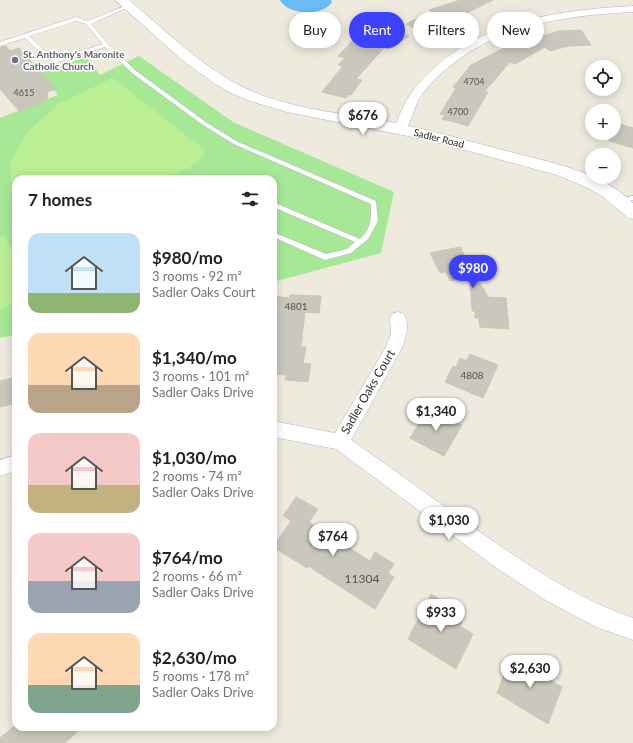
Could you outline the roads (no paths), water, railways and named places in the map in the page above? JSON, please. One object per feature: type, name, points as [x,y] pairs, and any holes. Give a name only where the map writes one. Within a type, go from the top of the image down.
[{"type":"street","name":"Sadler Road","points":[[125,3],[197,64],[221,82],[237,91],[259,100],[292,108],[400,129],[530,162],[572,175],[627,200],[633,213]]},
{"type":"street","points":[[400,129],[416,95],[426,82],[451,59],[479,42],[507,29],[535,20],[599,10],[633,9]]},
{"type":"street","name":"Sadler Oaks Court","points":[[340,442],[394,348],[398,334],[398,318]]},
{"type":"street","points":[[277,430],[340,442],[505,562],[554,594],[604,619],[633,629]]},
{"type":"street","points":[[0,468],[12,464]]},
{"type":"lane","points":[[88,23],[125,3]]},
{"type":"lane","points":[[0,44],[76,19],[88,23],[106,45],[134,72],[205,124],[236,143],[374,203],[375,221],[366,237],[349,252],[325,257],[277,236]]},
{"type":"lane","points":[[26,36],[43,52],[56,61],[106,45]]},
{"type":"lane","points":[[277,206],[360,242]]},
{"type":"water","points":[[280,0],[331,0],[332,2],[327,7],[313,12],[297,11],[284,5]]},
{"type":"place","name":"St. Anthony's Maronite Catholic Church","points":[[15,60]]}]
